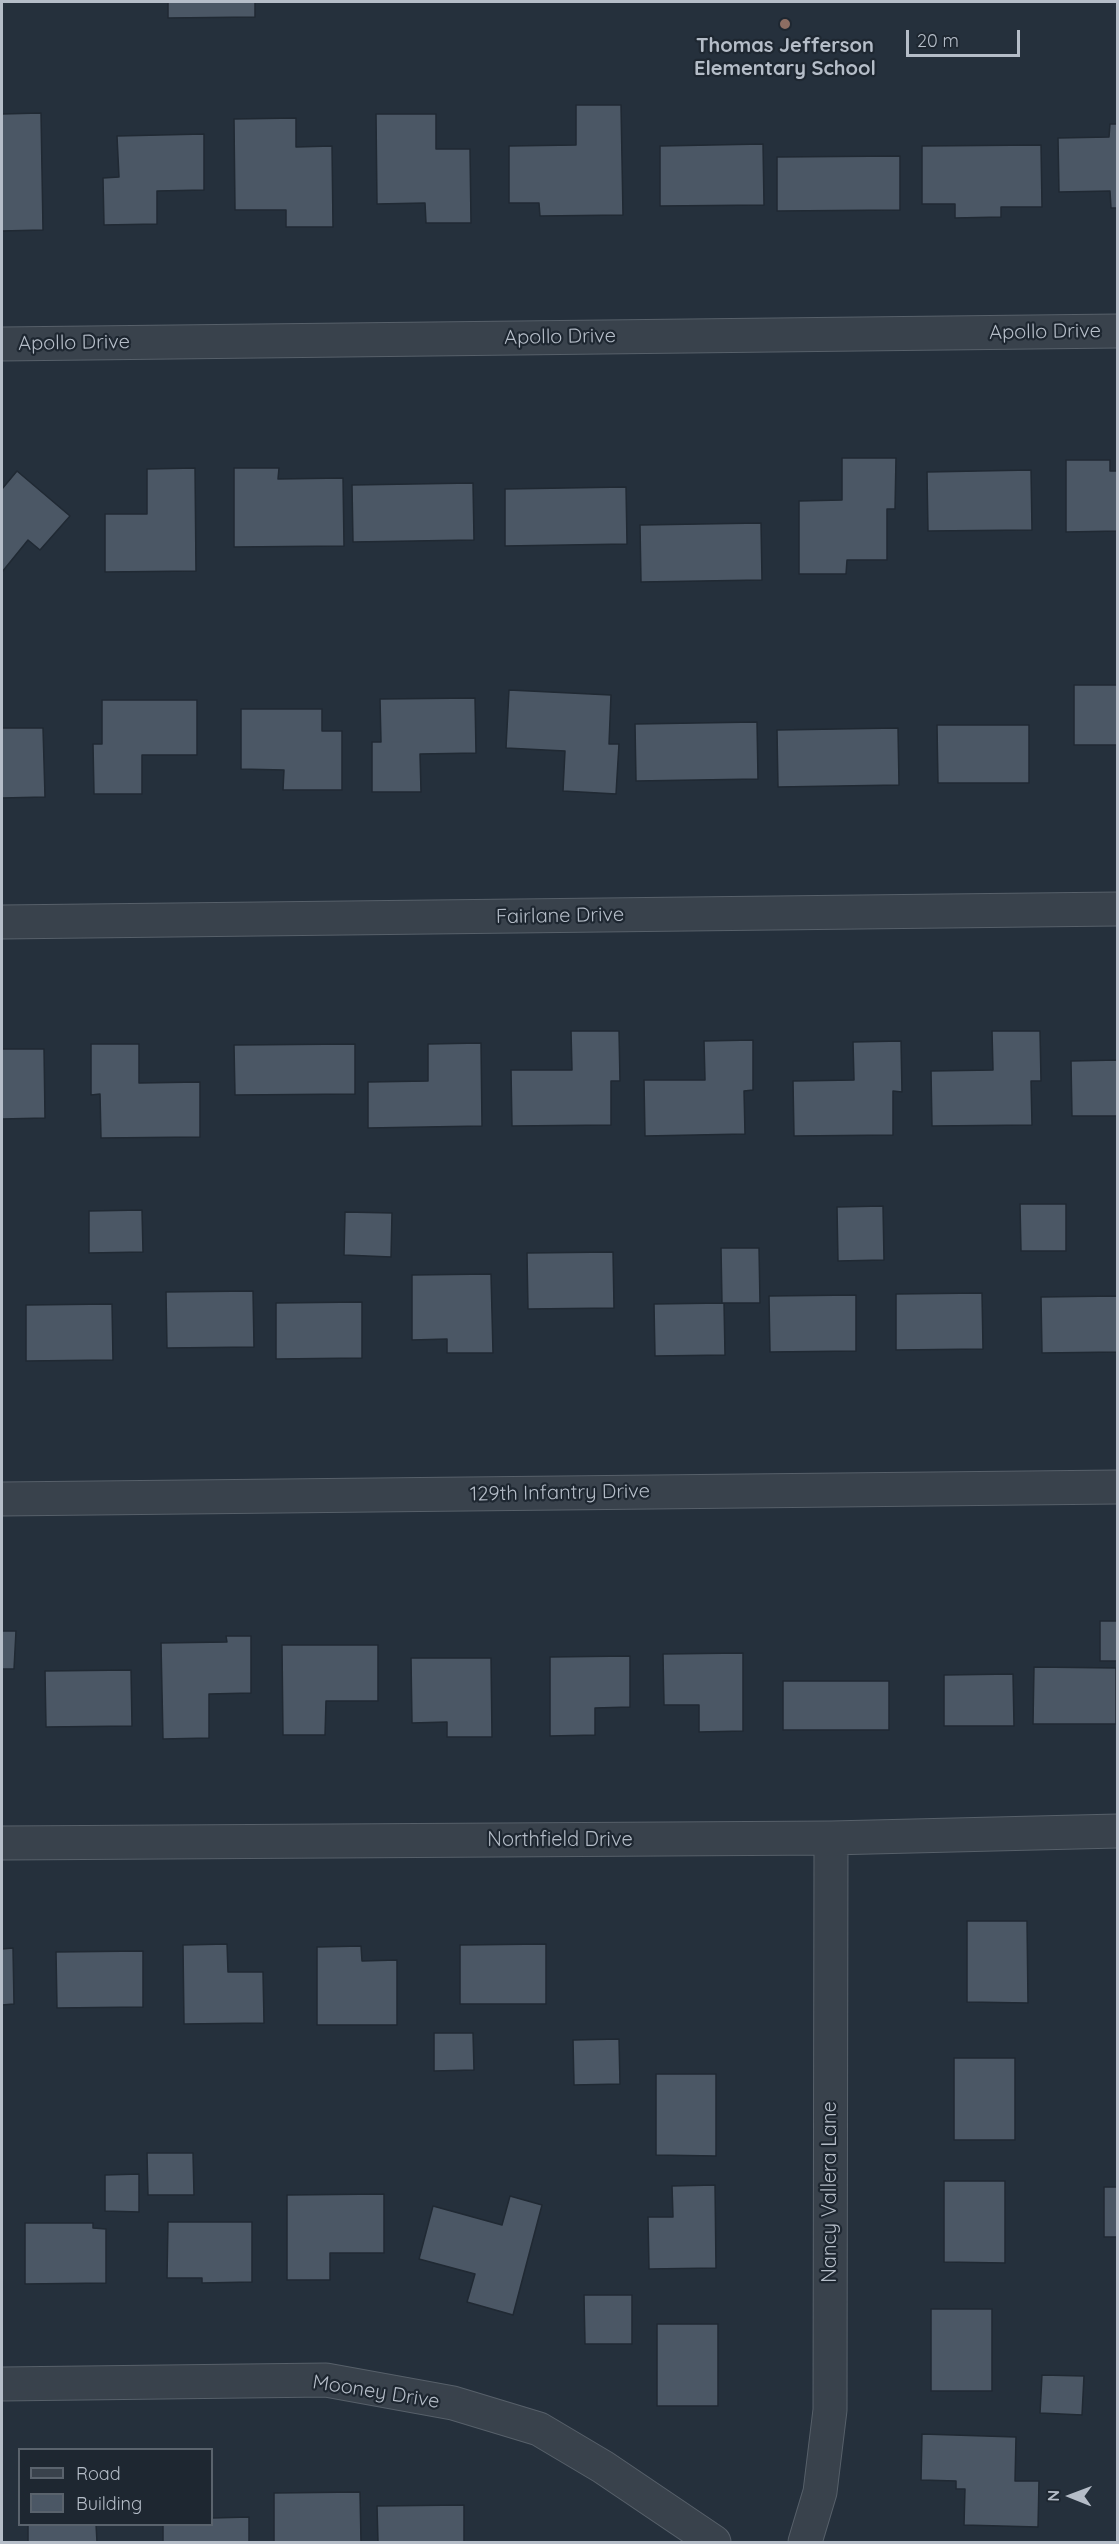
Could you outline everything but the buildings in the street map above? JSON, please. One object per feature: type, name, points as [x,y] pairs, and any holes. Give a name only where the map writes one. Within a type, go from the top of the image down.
[{"type":"street","name":"Apollo Drive","points":[[2,344],[1118,331]]},
{"type":"street","name":"Fairlane Drive","points":[[2,922],[1118,909]]},
{"type":"street","name":"129th Infantry Drive","points":[[2,1499],[1118,1487]]},
{"type":"street","name":"Northfield Drive","points":[[2,1843],[831,1838],[1118,1831]]},
{"type":"street","name":"Nancy Vallera Lane","points":[[805,2542],[820,2492],[830,2410],[831,1838]]},
{"type":"street","name":"Mooney Drive","points":[[2,2384],[326,2380],[453,2403],[539,2429],[603,2467],[714,2542]]},
{"type":"place","name":"Thomas Jefferson Elementary School","points":[[785,24]]}]
